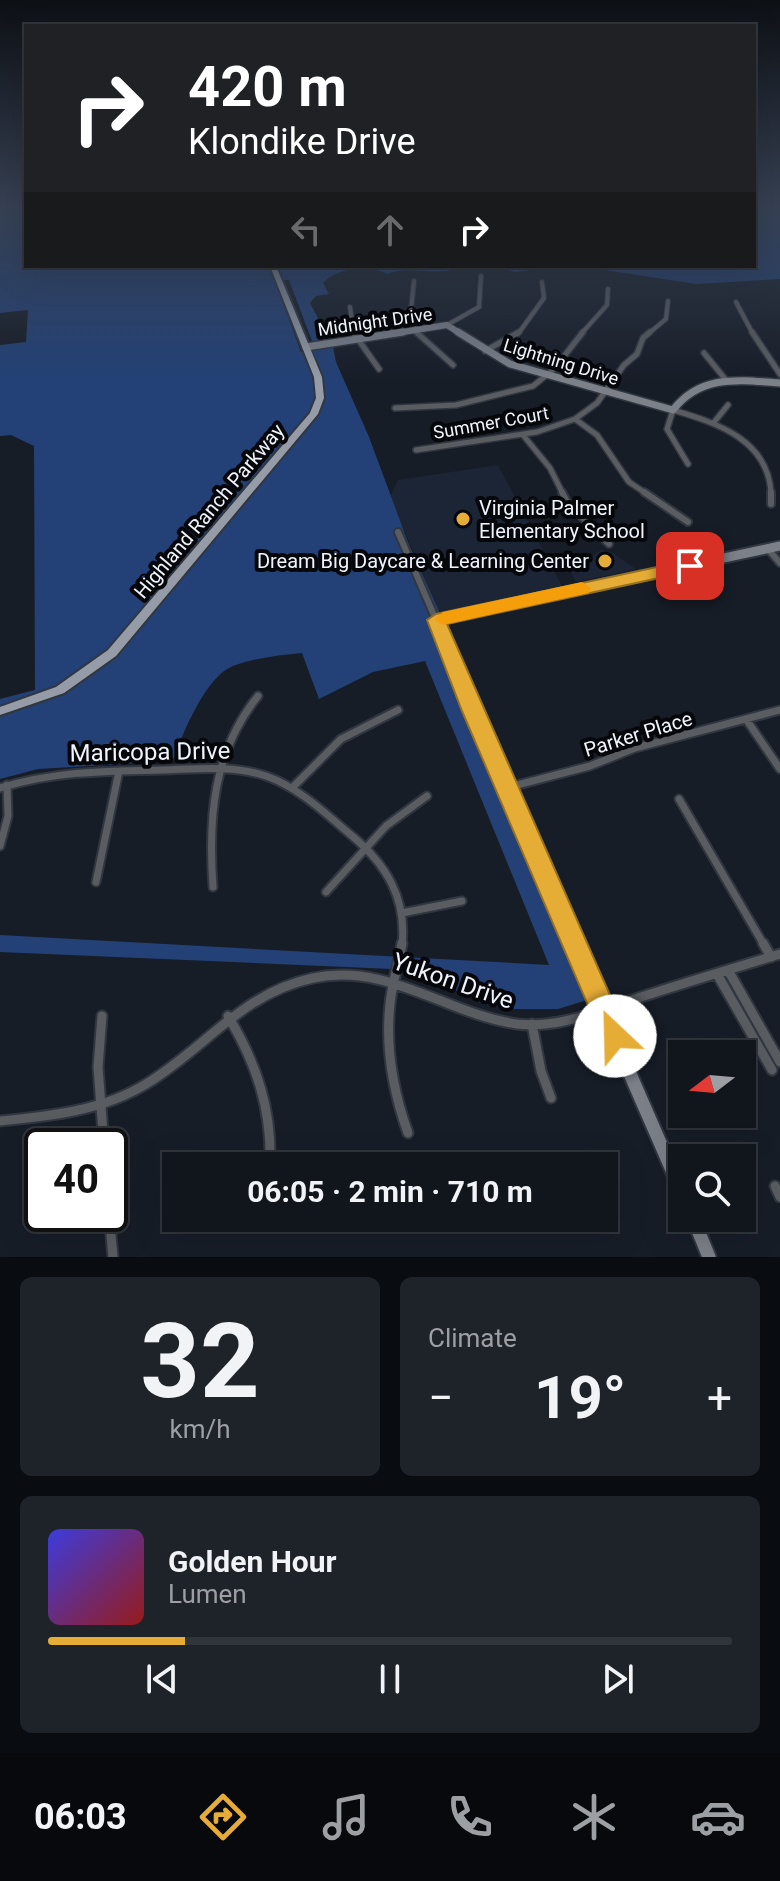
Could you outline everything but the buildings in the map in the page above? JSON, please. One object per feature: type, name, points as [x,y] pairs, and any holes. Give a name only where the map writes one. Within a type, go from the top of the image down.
[{"type":"main road","name":"Highland Ranch Parkway","points":[[0,711],[60,690],[112,653],[314,414],[320,393],[306,347],[274,268]]},
{"type":"street","points":[[447,325],[479,307],[483,297],[479,283],[481,276]]},
{"type":"street","points":[[414,281],[415,299],[410,317],[416,331],[453,365]]},
{"type":"street","points":[[485,351],[520,333],[544,298],[542,282]]},
{"type":"street","points":[[395,408],[470,402],[527,388],[547,374],[607,305],[608,289]]},
{"type":"street","name":"Summer Court","points":[[416,450],[523,435],[575,419],[597,403],[637,354],[643,338],[666,319],[668,301]]},
{"type":"street","points":[[736,302],[741,319],[759,338],[780,374]]},
{"type":"street","points":[[350,307],[348,320],[367,357],[379,369]]},
{"type":"street","name":"Midnight Drive","points":[[306,347],[447,325]]},
{"type":"street","name":"Lightning Drive","points":[[447,325],[502,361],[673,410]]},
{"type":"street","points":[[704,353],[726,380]]},
{"type":"street","points":[[688,464],[667,429],[673,410],[689,389],[726,380],[780,383]]},
{"type":"street","points":[[715,421],[728,405]]},
{"type":"street","points":[[673,410],[715,421],[742,438],[762,462],[771,488],[771,504]]},
{"type":"street","points":[[575,419],[597,435],[629,482],[688,522]]},
{"type":"street","points":[[523,435],[550,468],[567,502],[609,544]]},
{"type":"street","points":[[398,532],[668,1161]]},
{"type":"street","points":[[436,620],[780,546]]},
{"type":"street","points":[[768,549],[780,563]]},
{"type":"street","points":[[213,887],[211,838],[222,768],[235,726],[258,696]]},
{"type":"street","points":[[292,788],[341,739],[398,710]]},
{"type":"street","name":"Parker Place","points":[[506,788],[590,766],[635,748],[780,710]]},
{"type":"street","points":[[746,719],[780,769]]},
{"type":"street","name":"Maricopa Drive","points":[[3,786],[50,775],[222,768],[264,775],[292,788],[365,846],[388,873],[402,913],[402,948],[388,1022],[389,1056],[395,1091],[408,1133]]},
{"type":"street","points":[[96,882],[119,771]]},
{"type":"street","points":[[0,846],[8,816],[3,786]]},
{"type":"street","points":[[326,892],[365,846],[400,814],[427,796]]},
{"type":"street","points":[[679,799],[775,955]]},
{"type":"street","points":[[402,913],[462,901]]},
{"type":"street","name":"Yukon Drive","points":[[0,1121],[67,1114],[123,1097],[165,1073],[228,1016],[275,988],[315,977],[356,974],[394,980],[477,1015],[532,1024],[565,1022],[775,955]]},
{"type":"street","points":[[728,970],[780,1062]]},
{"type":"street","points":[[717,974],[772,1070]]},
{"type":"street","points":[[102,1016],[98,1067],[103,1128]]},
{"type":"street","points":[[228,1016],[248,1046],[263,1083],[271,1129],[270,1152]]},
{"type":"street","points":[[532,1024],[538,1059],[551,1098]]},
{"type":"street","points":[[775,1186],[780,1197]]},
{"type":"street","points":[[111,1232],[113,1257]]},
{"type":"street","points":[[699,1232],[709,1257]]},
{"type":"shaded area","points":[[0,264],[24,264],[24,268],[270,268],[301,352],[333,347],[336,362],[369,437],[408,542],[610,993],[558,1009],[510,1009],[483,1004],[415,970],[0,952],[0,935],[549,965],[425,661],[373,672],[319,699],[302,653],[250,661],[233,666],[214,681],[189,722],[173,761],[38,769],[0,779],[0,699],[35,690],[34,446],[11,435],[0,436],[0,345],[26,342],[28,310],[0,313]]},
{"type":"shaded area","points":[[756,264],[780,264],[780,279],[696,284],[605,270],[538,269],[514,272],[502,268],[756,268]]},
{"type":"shaded area","points":[[278,268],[363,268],[344,271],[329,278],[323,283],[329,294],[316,296],[310,303],[330,341],[312,341],[289,280],[282,280]]},
{"type":"shaded area","points":[[363,268],[457,268],[387,274]]},
{"type":"shaded area","name":"Virginia Palmer Elementary School","points":[[498,465],[563,588],[442,612],[438,610],[390,497],[398,480]]},
{"type":"shaded area","points":[[601,550],[613,553],[636,569],[576,582],[570,571]]},
{"type":"slow traffic","points":[[443,619],[582,588]]},
{"type":"place","name":"Virginia Palmer Elementary School","points":[[463,519]]},
{"type":"place","name":"Dream Big Daycare & Learning Center","points":[[605,561]]},
{"type":"route","points":[[615,1036],[472,711],[436,620],[690,566]]}]
